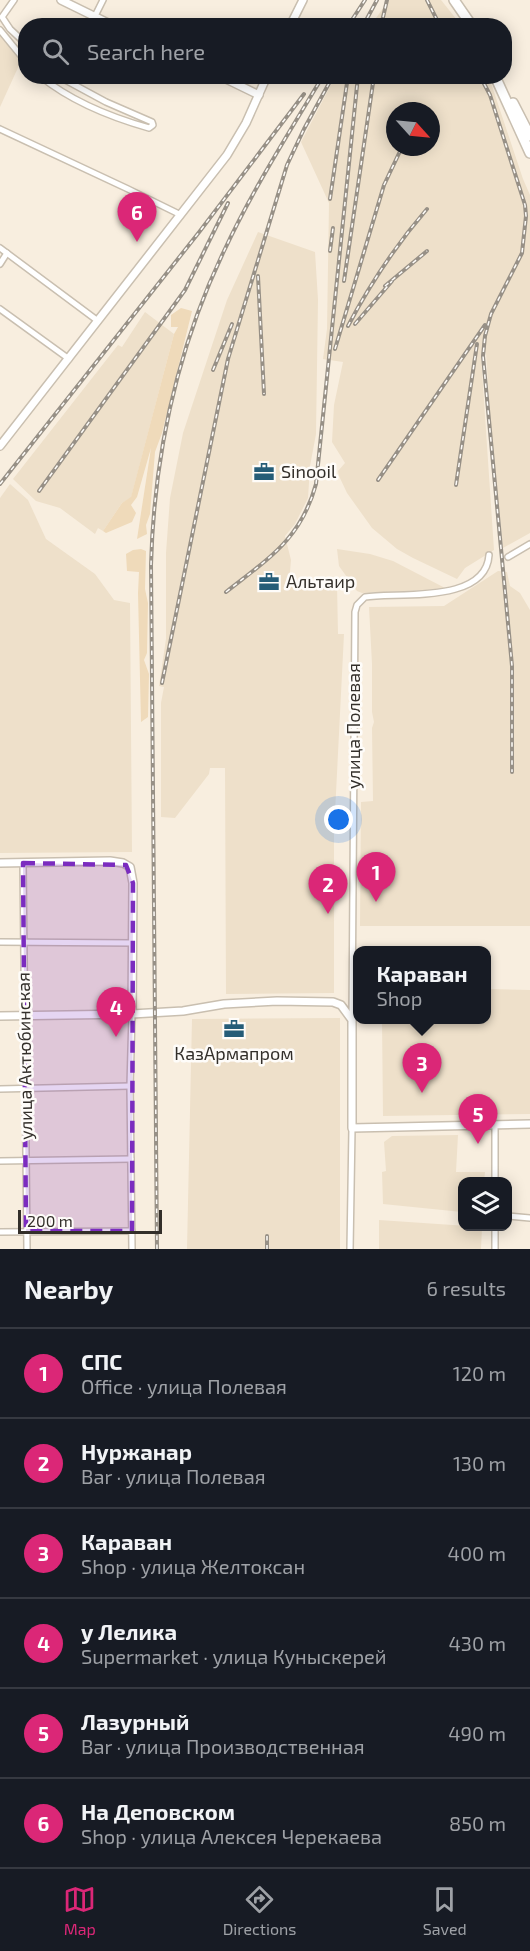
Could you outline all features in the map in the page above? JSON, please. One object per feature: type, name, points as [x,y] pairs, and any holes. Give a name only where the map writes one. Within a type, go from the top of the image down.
[{"type":"main road","points":[[454,0],[466,18]]},
{"type":"main road","points":[[460,0],[472,18]]},
{"type":"main road","points":[[499,84],[511,107],[529,133]]},
{"type":"main road","points":[[504,84],[530,153]]},
{"type":"street","points":[[15,0],[2,17],[18,36]]},
{"type":"street","points":[[62,0],[99,18]]},
{"type":"street","points":[[95,16],[103,0]]},
{"type":"street","points":[[294,18],[303,0]]},
{"type":"street","points":[[0,30],[18,52]]},
{"type":"street","points":[[50,84],[104,114],[149,128],[153,126],[152,122],[106,102],[73,84]]},
{"type":"street","points":[[236,84],[259,95]]},
{"type":"street","points":[[0,446],[227,155],[264,84]]},
{"type":"street","points":[[0,129],[181,215]]},
{"type":"street","points":[[0,248],[98,321]]},
{"type":"street","points":[[0,264],[7,254]]},
{"type":"street","points":[[0,309],[69,359]]},
{"type":"street","points":[[508,557],[530,544]]},
{"type":"street","name":"улица Полевая","points":[[352,1020],[355,612],[357,605],[365,597],[446,592],[461,587],[482,575],[486,570],[489,555]]},
{"type":"street","points":[[0,863],[118,862],[126,865],[132,873],[130,1086],[132,1249]]},
{"type":"street","name":"улица Актюбинская","points":[[23,863],[27,1249]]},
{"type":"street","points":[[0,942],[133,943]]},
{"type":"street","points":[[0,1016],[132,1014],[183,1011],[224,1004],[315,1001],[341,1005],[352,1020],[350,1249]]},
{"type":"street","points":[[0,1089],[130,1086]]},
{"type":"street","points":[[352,1128],[530,1124]]},
{"type":"street","points":[[495,1125],[495,1177]]},
{"type":"street","points":[[0,1161],[131,1159]]},
{"type":"street","points":[[512,1216],[530,1218]]},
{"type":"street","points":[[0,1232],[132,1231]]},
{"type":"street","points":[[495,1231],[495,1249]]},
{"type":"highlighted area","points":[[23,863],[126,865],[133,883],[132,1231],[26,1231]]},
{"type":"shaded area","points":[[389,0],[441,0],[455,18],[376,18]]},
{"type":"shaded area","points":[[0,35],[18,57],[18,68],[0,107]]},
{"type":"shaded area","points":[[331,84],[491,84],[530,195],[530,533],[503,548],[491,433],[486,352],[481,356],[494,550],[465,568],[457,579],[397,549],[372,528],[347,493],[339,476],[338,471],[345,463],[332,442],[334,405],[343,362],[323,359],[327,329],[329,203],[301,142]]},
{"type":"shaded area","points":[[258,232],[315,252],[318,300],[316,434],[310,466],[308,498],[295,524],[285,536],[291,560],[289,584],[337,584],[338,634],[344,634],[334,833],[334,993],[226,994],[225,768],[210,768],[209,774],[175,818],[161,817],[161,703],[164,687],[159,686],[166,639],[166,553],[170,498],[183,433],[227,300]]},
{"type":"shaded area","points":[[181,308],[192,311],[162,433],[155,452],[150,514],[146,525],[147,534],[137,539],[151,448],[137,497],[131,505],[136,513],[132,522],[106,533],[103,531],[122,503],[131,497],[174,334],[178,327],[171,327],[171,315]]},
{"type":"shaded area","points":[[145,312],[174,334],[131,498],[122,503],[103,531],[98,528],[95,534],[60,508],[36,501],[13,479],[118,345],[122,347]]},
{"type":"shaded area","points":[[10,484],[28,500],[46,539],[95,574],[114,600],[130,603],[132,852],[0,853],[0,498]]},
{"type":"shaded area","points":[[141,549],[146,551],[145,589],[148,603],[147,653],[144,660],[149,674],[148,717],[141,722],[139,572],[127,571],[126,554]]},
{"type":"shaded area","points":[[337,549],[370,554],[393,561],[447,589],[362,593],[357,591],[339,566]]},
{"type":"shaded area","points":[[498,571],[507,572],[510,586],[520,593],[530,610],[530,926],[360,926],[361,802],[373,801],[372,728],[374,722],[369,607],[444,606]]},
{"type":"shaded area","points":[[491,989],[530,990],[530,1114],[383,1116],[382,1024],[491,1024]]},
{"type":"shaded area","points":[[340,1018],[340,1249],[187,1249],[192,1019]]},
{"type":"shaded area","points":[[458,1135],[456,1172],[485,1172],[484,1177],[458,1177],[458,1212],[383,1204],[382,1172],[386,1171],[384,1142],[392,1136]]},
{"type":"shaded area","points":[[379,1220],[458,1225],[458,1231],[482,1231],[481,1249],[379,1249]]},
{"type":"railway","points":[[353,18],[365,0]]},
{"type":"railway","points":[[367,18],[377,0]]},
{"type":"railway","points":[[383,18],[387,0]]},
{"type":"railway","points":[[427,0],[436,18]]},
{"type":"railway","points":[[157,1249],[151,565],[157,484],[171,404],[193,326],[207,288],[246,206],[318,84]]},
{"type":"railway","points":[[162,683],[228,359],[287,165],[329,84]]},
{"type":"railway","points":[[330,199],[347,84]]},
{"type":"railway","points":[[226,592],[282,546],[302,519],[316,484],[357,84]]},
{"type":"railway","points":[[344,281],[373,84]]},
{"type":"railway","points":[[484,84],[490,95],[525,205],[526,216],[522,253],[491,314],[483,356],[512,666],[512,772]]},
{"type":"railway","points":[[0,484],[200,231],[304,94]]},
{"type":"railway","points":[[335,349],[384,185],[398,156]]},
{"type":"railway","points":[[39,491],[185,290],[228,203]]},
{"type":"railway","points":[[348,326],[384,265],[427,209]]},
{"type":"railway","points":[[330,251],[333,228]]},
{"type":"railway","points":[[385,286],[427,251]]},
{"type":"railway","points":[[258,276],[264,394]]},
{"type":"railway","points":[[355,324],[392,281]]},
{"type":"railway","points":[[213,370],[232,324]]},
{"type":"railway","points":[[378,480],[485,325]]},
{"type":"railway","points":[[456,485],[477,344]]},
{"type":"railway","points":[[267,1236],[267,1249]]},
{"type":"place","name":"На Деповском","points":[[137,242]]},
{"type":"place","name":"Sinooil","points":[[264,472]]},
{"type":"place","name":"Альтаир","points":[[269,582]]},
{"type":"place","name":"СПС","points":[[376,902]]},
{"type":"place","name":"Нуржанар","points":[[328,914]]},
{"type":"place","name":"КазАрмапром","points":[[234,1029]]},
{"type":"place","name":"у Лелика","points":[[116,1037]]},
{"type":"place","name":"Караван","points":[[422,1093]]},
{"type":"place","name":"Лазурный","points":[[478,1144]]}]
